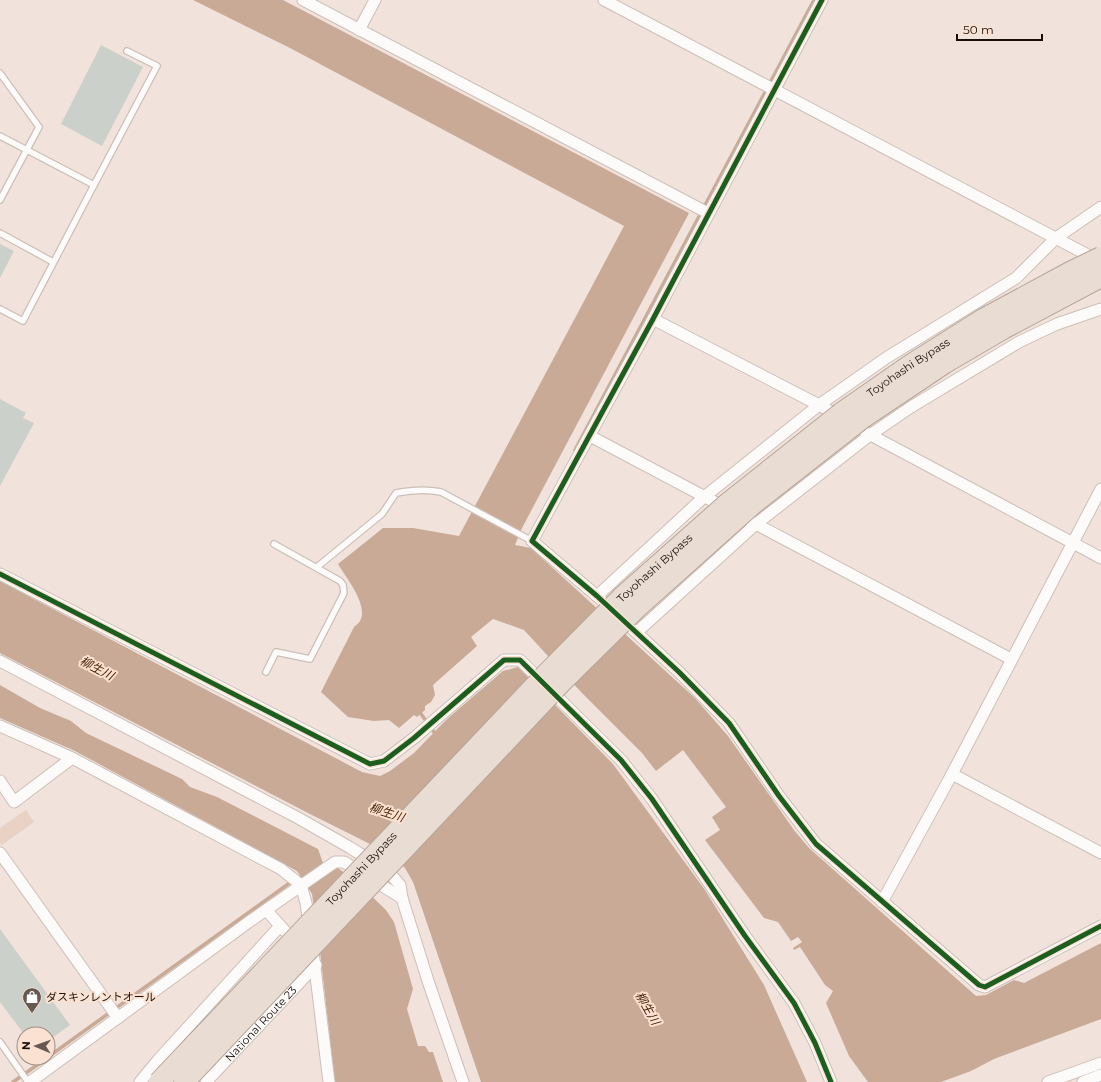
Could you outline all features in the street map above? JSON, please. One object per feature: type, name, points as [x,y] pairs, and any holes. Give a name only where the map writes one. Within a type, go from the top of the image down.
[{"type":"highway","name":"Toyohashi Bypass","points":[[160,1082],[547,673],[623,596],[729,502],[841,413],[910,365],[983,319],[1096,261],[1101,252]]},
{"type":"highway","name":"Toyohashi Bypass","points":[[184,1082],[562,683],[640,606],[752,505],[863,418],[945,363],[1003,329],[1101,277]]},
{"type":"street","points":[[303,0],[708,213]]},
{"type":"street","points":[[359,30],[375,0]]},
{"type":"street","points":[[604,0],[1056,238],[1096,261]]},
{"type":"street","points":[[822,0],[653,319],[531,541],[597,596],[637,632],[680,672],[729,723],[779,796],[816,844],[979,985],[985,987],[1101,926]]},
{"type":"street","points":[[597,596],[704,497],[819,405],[886,358],[1016,278],[1056,238],[1101,207]]},
{"type":"street","points":[[637,632],[756,524],[870,435],[911,407],[1019,342],[1058,324],[1101,309]]},
{"type":"street","points":[[653,319],[819,405],[870,435],[1101,558]]},
{"type":"street","points":[[590,436],[1011,660]]},
{"type":"street","points":[[882,902],[952,774],[1101,489]]},
{"type":"street","points":[[0,574],[370,764],[384,761],[424,730],[504,660],[520,660],[621,760],[652,799],[741,930],[794,1003],[815,1043],[831,1082]]},
{"type":"street","points":[[0,661],[300,819],[354,850],[381,867],[394,878],[400,885],[402,898],[428,981],[463,1082]]},
{"type":"street","points":[[0,726],[72,758],[281,869],[301,885],[306,903],[316,965],[329,1082]]},
{"type":"street","points":[[0,781],[14,802],[72,758]]},
{"type":"street","points":[[952,774],[1101,853]]},
{"type":"street","points":[[0,852],[118,1017]]},
{"type":"street","points":[[28,1082],[253,919],[267,911],[301,885],[335,862],[344,862],[402,898]]},
{"type":"street","points":[[267,911],[316,965]]},
{"type":"street","points":[[140,1082],[159,1059],[280,926]]},
{"type":"street","name":"National Route 23","points":[[206,1082],[316,965]]},
{"type":"street","points":[[1048,1082],[1101,1063]]},
{"type":"street","points":[[1083,1082],[1101,1075]]},
{"type":"lane","points":[[0,309],[23,321],[156,66],[127,51]]},
{"type":"lane","points":[[0,73],[39,127],[0,200]]},
{"type":"lane","points":[[0,86],[6,81]]},
{"type":"lane","points":[[0,136],[28,149],[94,185]]},
{"type":"lane","points":[[0,233],[53,262]]},
{"type":"lane","points":[[317,567],[382,514],[396,493],[410,490],[441,492],[531,541]]},
{"type":"lane","points":[[266,672],[276,652],[310,659],[343,597],[344,588],[340,581],[274,544]]},
{"type":"lane","points":[[0,1042],[28,1082]]},
{"type":"shaded area","points":[[26,810],[34,822],[2,845],[0,843],[0,828]]},
{"type":"water","points":[[193,0],[283,0],[689,213],[522,528],[515,545],[531,548],[695,698],[728,736],[794,830],[809,848],[976,996],[986,995],[1014,980],[1024,983],[1101,943],[1101,1019],[994,1059],[971,1071],[941,1082],[868,1082],[849,1056],[826,1003],[833,991],[825,985],[800,947],[794,950],[793,948],[802,942],[798,937],[791,941],[778,922],[764,918],[705,840],[720,830],[712,817],[726,807],[683,750],[656,771],[642,753],[581,692],[524,630],[493,619],[471,637],[477,646],[433,685],[435,695],[431,702],[425,706],[425,710],[417,717],[414,715],[399,728],[389,720],[374,721],[348,717],[321,692],[354,627],[360,621],[362,615],[359,600],[338,564],[383,528],[413,528],[459,536],[624,226],[290,48]]},
{"type":"water","name":"柳生川","points":[[0,581],[362,772],[380,776],[390,771],[414,753],[447,719],[503,671],[518,667],[613,764],[705,890],[764,985],[807,1082],[481,1082],[413,882],[405,868],[390,854],[0,653]]},
{"type":"water","points":[[0,685],[40,708],[71,721],[86,733],[182,779],[190,787],[217,797],[318,849],[323,863],[338,868],[360,885],[386,910],[394,922],[413,989],[407,1009],[418,1046],[425,1046],[429,1052],[433,1052],[443,1082],[335,1082],[312,894],[297,871],[75,751],[0,718]]},
{"type":"building","points":[[101,45],[143,67],[102,146],[61,124]]},
{"type":"building","points":[[0,244],[14,251],[0,278]]},
{"type":"building","points":[[0,399],[26,413],[23,418],[34,423],[0,486]]},
{"type":"building","points":[[0,929],[70,1025],[56,1035],[56,1026],[18,1026],[0,1002]]},
{"type":"waterway","points":[[575,450],[814,0]]},
{"type":"waterway","points":[[419,711],[436,735]]},
{"type":"waterway","points":[[56,1051],[291,882],[305,875]]},
{"type":"waterway","points":[[13,1082],[36,1066]]},
{"type":"cycle path","points":[[822,0],[653,319],[532,541],[597,596],[679,672],[729,723],[779,796],[816,844],[979,985],[985,987],[1101,926]]},
{"type":"cycle path","points":[[0,574],[370,764],[384,761],[414,738],[504,660],[520,660],[621,760],[652,799],[745,936],[794,1003],[815,1043],[831,1082]]},
{"type":"place","name":"ダスキンレントオール","points":[[32,1014]]}]
